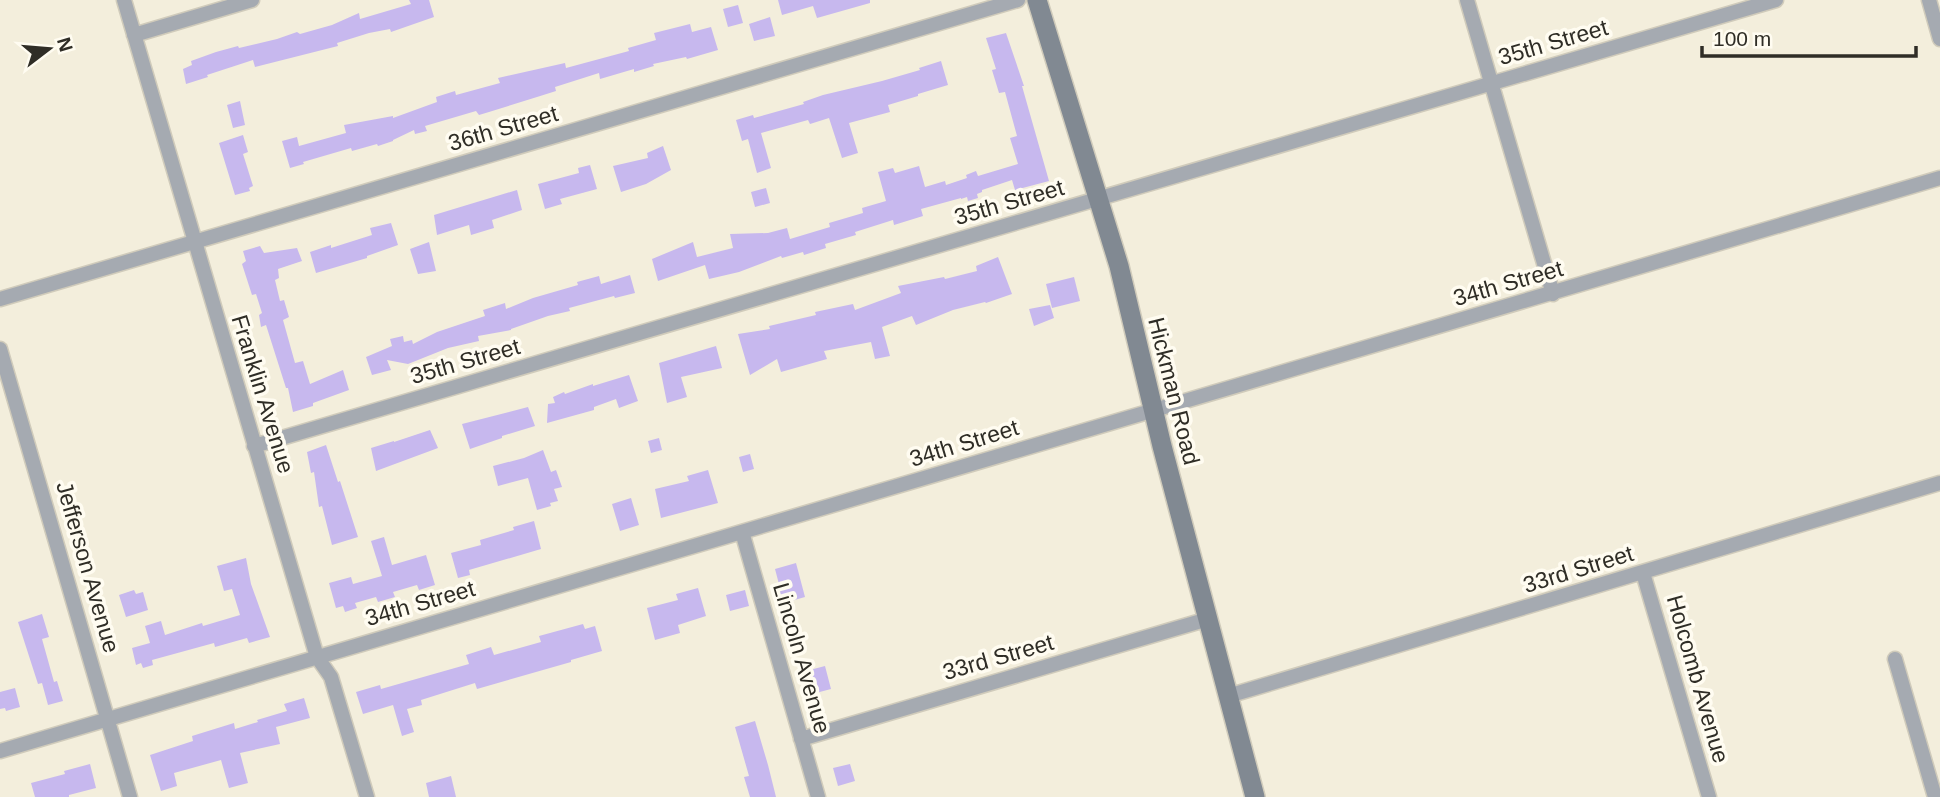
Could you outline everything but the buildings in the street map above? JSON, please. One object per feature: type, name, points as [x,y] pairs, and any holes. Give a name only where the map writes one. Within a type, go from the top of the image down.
[{"type":"main road","name":"Hickman Road","points":[[1037,0],[1119,266],[1153,410],[1255,797]]},
{"type":"street","name":"Franklin Avenue","points":[[124,0],[317,657],[331,677],[367,797]]},
{"type":"street","points":[[134,35],[252,0]]},
{"type":"street","name":"36th Street","points":[[0,299],[1018,0]]},
{"type":"street","points":[[1467,0],[1553,294]]},
{"type":"street","name":"35th Street","points":[[254,446],[1776,0]]},
{"type":"street","points":[[1928,0],[1940,39]]},
{"type":"street","name":"34th Street","points":[[0,751],[1940,178]]},
{"type":"street","name":"Jefferson Avenue","points":[[0,349],[130,797]]},
{"type":"street","name":"33rd Street","points":[[1228,696],[1940,483]]},
{"type":"street","name":"Lincoln Avenue","points":[[742,533],[818,797]]},
{"type":"street","name":"Holcomb Avenue","points":[[1643,573],[1709,797]]},
{"type":"street","name":"33rd Street","points":[[801,739],[1208,619]]},
{"type":"street","points":[[1895,659],[1935,797]]}]
